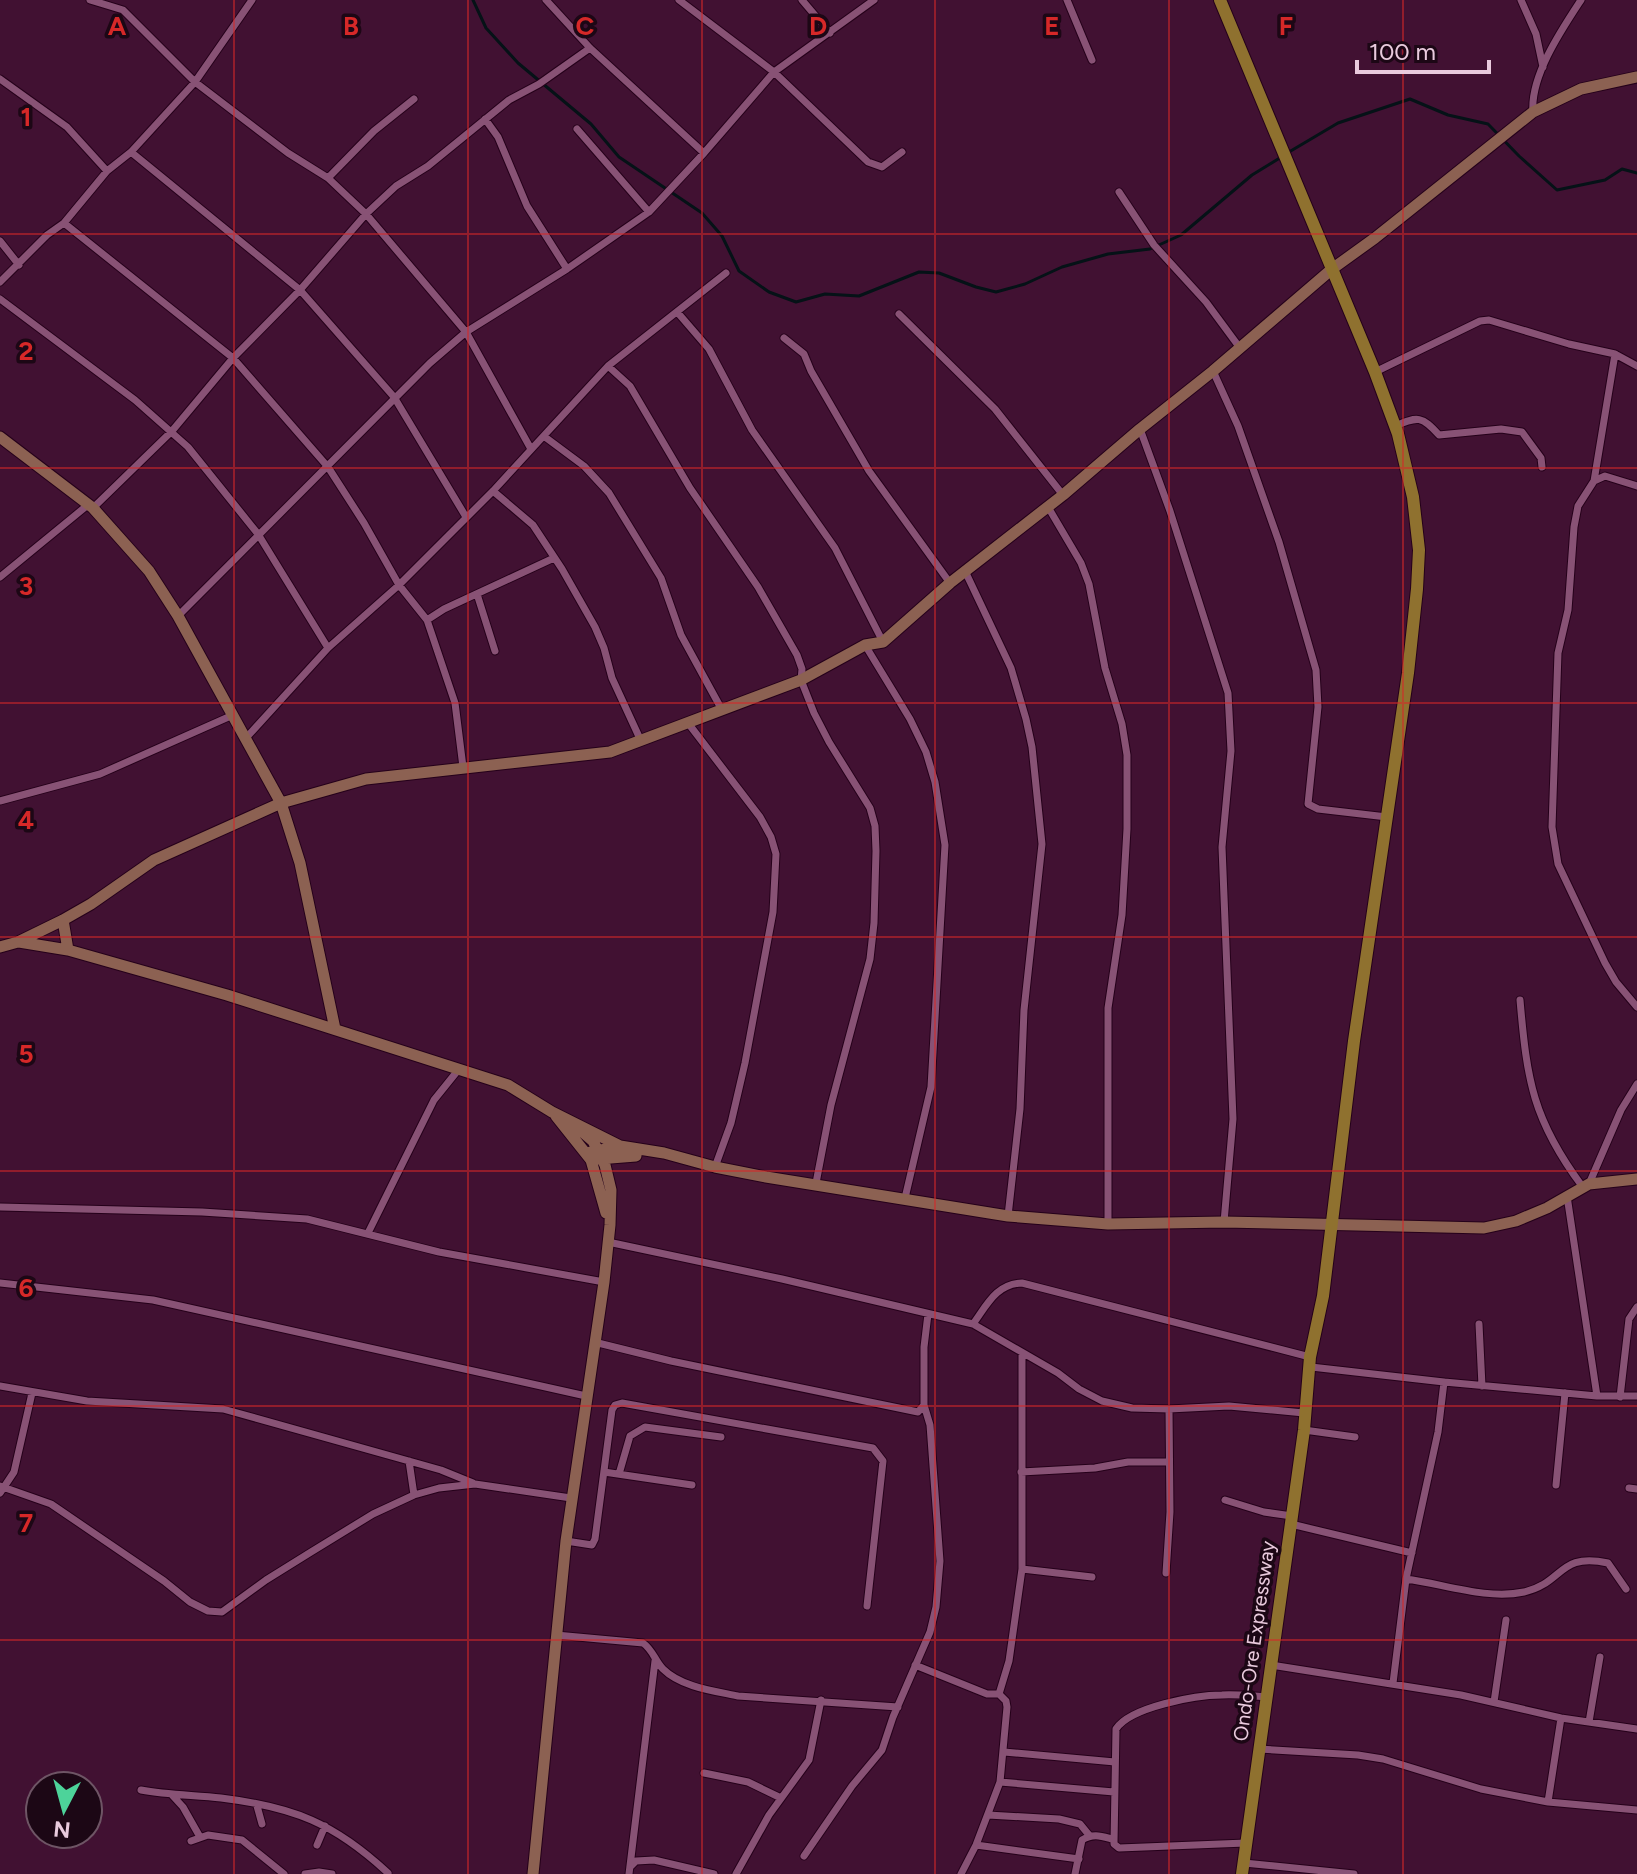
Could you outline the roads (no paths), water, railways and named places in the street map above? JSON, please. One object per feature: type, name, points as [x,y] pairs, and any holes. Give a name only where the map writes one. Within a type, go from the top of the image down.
[{"type":"main road","name":"Ondo-Ore Expressway","points":[[1220,0],[1395,426],[1413,497],[1419,550],[1414,629],[1354,1041],[1323,1296],[1311,1362],[1243,1869]]},
{"type":"street","points":[[90,0],[123,10],[195,82],[288,153],[328,178],[366,214],[466,332],[531,449]]},
{"type":"street","points":[[0,282],[47,235],[64,223],[107,171],[131,152],[195,82],[252,0]]},
{"type":"street","points":[[546,0],[590,48],[704,153]]},
{"type":"street","points":[[679,0],[774,72],[868,162],[882,167],[902,152]]},
{"type":"street","points":[[802,0],[830,33]]},
{"type":"street","points":[[1067,0],[1092,60]]},
{"type":"street","points":[[1521,0],[1536,34],[1543,69]]},
{"type":"street","points":[[1533,112],[1533,95],[1543,69],[1581,0]]},
{"type":"street","points":[[178,616],[394,397],[466,332],[567,269],[649,212],[774,72],[872,1]]},
{"type":"street","points":[[0,577],[91,506],[172,431],[233,358],[300,290],[366,214],[396,186],[428,166],[509,100],[590,48]]},
{"type":"street","points":[[0,947],[18,942],[63,920],[154,860],[281,803],[366,779],[610,752],[801,680],[865,645],[883,642],[950,583],[1063,495],[1332,269],[1533,112],[1581,89],[1637,77]]},
{"type":"street","points":[[0,79],[67,127],[107,171]]},
{"type":"street","points":[[328,178],[374,131],[414,99]]},
{"type":"street","points":[[485,119],[498,137],[527,206],[567,269]]},
{"type":"street","points":[[577,129],[649,212]]},
{"type":"street","points":[[131,152],[300,290],[394,397],[466,517]]},
{"type":"street","points":[[1119,192],[1154,245],[1206,302],[1240,348]]},
{"type":"street","points":[[64,223],[233,358],[328,467],[399,585],[427,620],[455,703],[463,767]]},
{"type":"street","points":[[0,241],[19,265]]},
{"type":"street","points":[[246,738],[328,648],[399,585],[493,491],[608,366],[726,273]]},
{"type":"street","points":[[0,299],[172,431],[258,534],[328,648]]},
{"type":"street","points":[[678,313],[709,349],[760,444],[835,548],[883,642]]},
{"type":"street","points":[[899,314],[995,409],[1063,495]]},
{"type":"street","points":[[1375,372],[1480,321],[1500,322],[1533,334],[1615,354],[1637,366]]},
{"type":"street","points":[[784,338],[804,354],[869,471],[950,583]]},
{"type":"street","points":[[1615,354],[1594,481],[1578,506],[1568,610],[1558,653],[1553,846],[1558,864],[1605,963],[1637,1007]]},
{"type":"street","points":[[608,366],[630,386],[690,488],[758,587],[797,655],[802,669],[801,680],[829,742],[870,808],[875,826],[874,923],[870,959],[831,1105],[816,1183]]},
{"type":"street","points":[[1213,371],[1241,436],[1279,542],[1316,670],[1318,707],[1308,804],[1318,809],[1387,817]]},
{"type":"street","points":[[1395,426],[1416,418],[1427,421],[1439,435],[1501,429],[1522,432],[1541,458],[1542,467]]},
{"type":"street","points":[[1140,429],[1228,693],[1231,751],[1222,847],[1233,1119],[1224,1222]]},
{"type":"street","points":[[0,437],[91,506],[149,571],[178,616],[281,803],[300,863],[335,1029]]},
{"type":"street","points":[[545,437],[584,466],[609,493],[661,578],[681,635],[722,710]]},
{"type":"street","points":[[1594,481],[1605,476],[1637,486]]},
{"type":"street","points":[[493,491],[533,525],[595,627],[612,678],[641,741]]},
{"type":"street","points":[[1048,507],[1081,563],[1089,584],[1105,668],[1122,724],[1127,755],[1122,915],[1108,1008],[1108,1224]]},
{"type":"street","points":[[427,620],[554,558]]},
{"type":"street","points":[[965,571],[1011,668],[1026,719],[1042,844],[1024,1010],[1020,1109],[1008,1216]]},
{"type":"street","points":[[477,594],[495,651]]},
{"type":"street","points":[[865,645],[910,719],[926,752],[935,782],[945,845],[931,1087],[905,1198]]},
{"type":"street","points":[[0,801],[100,774],[233,715]]},
{"type":"street","points":[[688,723],[760,817],[776,854],[773,912],[748,1048],[731,1123],[715,1167]]},
{"type":"street","points":[[63,920],[68,950]]},
{"type":"street","points":[[18,942],[68,950],[335,1029],[508,1085],[624,1150],[647,1157],[664,1153],[715,1167],[1008,1216],[1108,1224],[1332,1223],[1484,1228],[1516,1221],[1547,1208],[1586,1185],[1637,1179]]},
{"type":"street","points":[[1520,1000],[1532,1093],[1555,1149],[1586,1185]]},
{"type":"street","points":[[368,1233],[434,1100],[459,1069]]},
{"type":"street","points":[[1586,1185],[1621,1110],[1637,1084]]},
{"type":"street","points":[[552,1112],[594,1155],[610,1225]]},
{"type":"street","points":[[571,1122],[594,1155],[611,1190]]},
{"type":"street","points":[[594,1155],[624,1150]]},
{"type":"street","points":[[533,1874],[571,1498],[604,1282],[611,1190],[616,1166],[624,1150]]},
{"type":"street","points":[[1567,1196],[1597,1396]]},
{"type":"street","points":[[0,1207],[307,1219],[439,1252],[604,1282]]},
{"type":"street","points":[[608,1242],[973,1324],[1102,1401],[1132,1408],[1229,1406],[1304,1413]]},
{"type":"street","points":[[0,1283],[153,1300],[586,1396]]},
{"type":"street","points":[[973,1324],[995,1293],[1011,1283],[1022,1283],[1311,1362],[1482,1386],[1597,1396],[1637,1396]]},
{"type":"street","points":[[1620,1397],[1629,1319],[1636,1310]]},
{"type":"street","points":[[804,1856],[852,1786],[882,1750],[930,1632],[936,1607],[940,1561],[930,1425],[924,1405],[928,1314]]},
{"type":"street","points":[[1479,1324],[1482,1386]]},
{"type":"street","points":[[594,1342],[912,1412],[920,1411],[924,1405]]},
{"type":"street","points":[[999,1694],[1003,1690],[1009,1661],[1022,1569],[1022,1353]]},
{"type":"street","points":[[1393,1683],[1406,1579],[1438,1432],[1444,1382]]},
{"type":"street","points":[[0,1386],[87,1401],[223,1409],[441,1470],[475,1484],[571,1498]]},
{"type":"street","points":[[32,1393],[14,1472],[1,1489],[24,1492],[51,1504],[190,1602],[208,1611],[222,1612],[266,1580],[373,1514],[414,1495],[439,1488],[475,1484]]},
{"type":"street","points":[[1556,1485],[1565,1393]]},
{"type":"street","points":[[566,1541],[592,1545],[615,1405],[622,1403],[873,1448],[883,1461],[867,1606]]},
{"type":"street","points":[[1166,1573],[1170,1512],[1169,1409]]},
{"type":"street","points":[[619,1474],[630,1436],[645,1427],[721,1437]]},
{"type":"street","points":[[1304,1430],[1355,1437]]},
{"type":"street","points":[[409,1461],[414,1495]]},
{"type":"street","points":[[1021,1472],[1095,1468],[1128,1462],[1169,1462]]},
{"type":"street","points":[[604,1472],[692,1485]]},
{"type":"street","points":[[1225,1500],[1412,1553]]},
{"type":"street","points":[[1406,1579],[1477,1592],[1522,1592],[1540,1587],[1572,1563],[1584,1559],[1608,1563],[1626,1589]]},
{"type":"street","points":[[1022,1569],[1092,1577]]},
{"type":"street","points":[[1494,1702],[1506,1620]]},
{"type":"street","points":[[556,1635],[643,1643],[667,1673],[714,1691],[738,1696],[898,1707]]},
{"type":"street","points":[[1589,1722],[1600,1657]]},
{"type":"street","points":[[629,1871],[655,1661]]},
{"type":"street","points":[[915,1665],[987,1694],[999,1694],[1006,1701],[1000,1782],[976,1845],[961,1874]]},
{"type":"street","points":[[1271,1665],[1393,1683],[1561,1718],[1637,1729]]},
{"type":"street","points":[[1246,1843],[1119,1848],[1114,1844],[1116,1729],[1129,1716],[1184,1700],[1208,1696],[1266,1697]]},
{"type":"street","points":[[736,1874],[781,1798],[809,1760],[821,1700]]},
{"type":"street","points":[[1548,1802],[1561,1718]]},
{"type":"street","points":[[1259,1749],[1327,1752],[1383,1759],[1481,1789],[1548,1802],[1637,1810]]},
{"type":"street","points":[[1004,1752],[1115,1762]]},
{"type":"street","points":[[704,1773],[748,1782],[781,1798]]},
{"type":"street","points":[[1000,1782],[1114,1792]]},
{"type":"street","points":[[141,1790],[223,1798],[298,1814],[359,1846],[388,1873]]},
{"type":"street","points":[[172,1795],[183,1807],[200,1837]]},
{"type":"street","points":[[257,1806],[262,1824]]},
{"type":"street","points":[[988,1815],[1059,1819],[1080,1824],[1089,1835]]},
{"type":"street","points":[[317,1845],[325,1826]]},
{"type":"street","points":[[191,1841],[220,1835],[242,1840],[284,1874]]},
{"type":"street","points":[[1075,1874],[1082,1840],[1089,1835],[1112,1839]]},
{"type":"street","points":[[976,1845],[1079,1859]]},
{"type":"street","points":[[629,1871],[636,1861],[654,1860],[714,1874]]},
{"type":"street","points":[[1243,1869],[1354,1874]]},
{"type":"street","points":[[305,1874],[332,1874]]},
{"type":"waterway","points":[[473,0],[486,28],[518,63],[591,124],[619,157],[702,213],[722,236],[739,271],[769,292],[796,302],[825,294],[859,296],[919,272],[939,273],[996,292],[1025,284],[1062,267],[1108,254],[1150,249],[1181,235],[1252,175],[1283,156]]},
{"type":"waterway","points":[[1289,152],[1338,123],[1410,99],[1448,115],[1488,124],[1557,190],[1605,180],[1622,169],[1637,173]]}]
